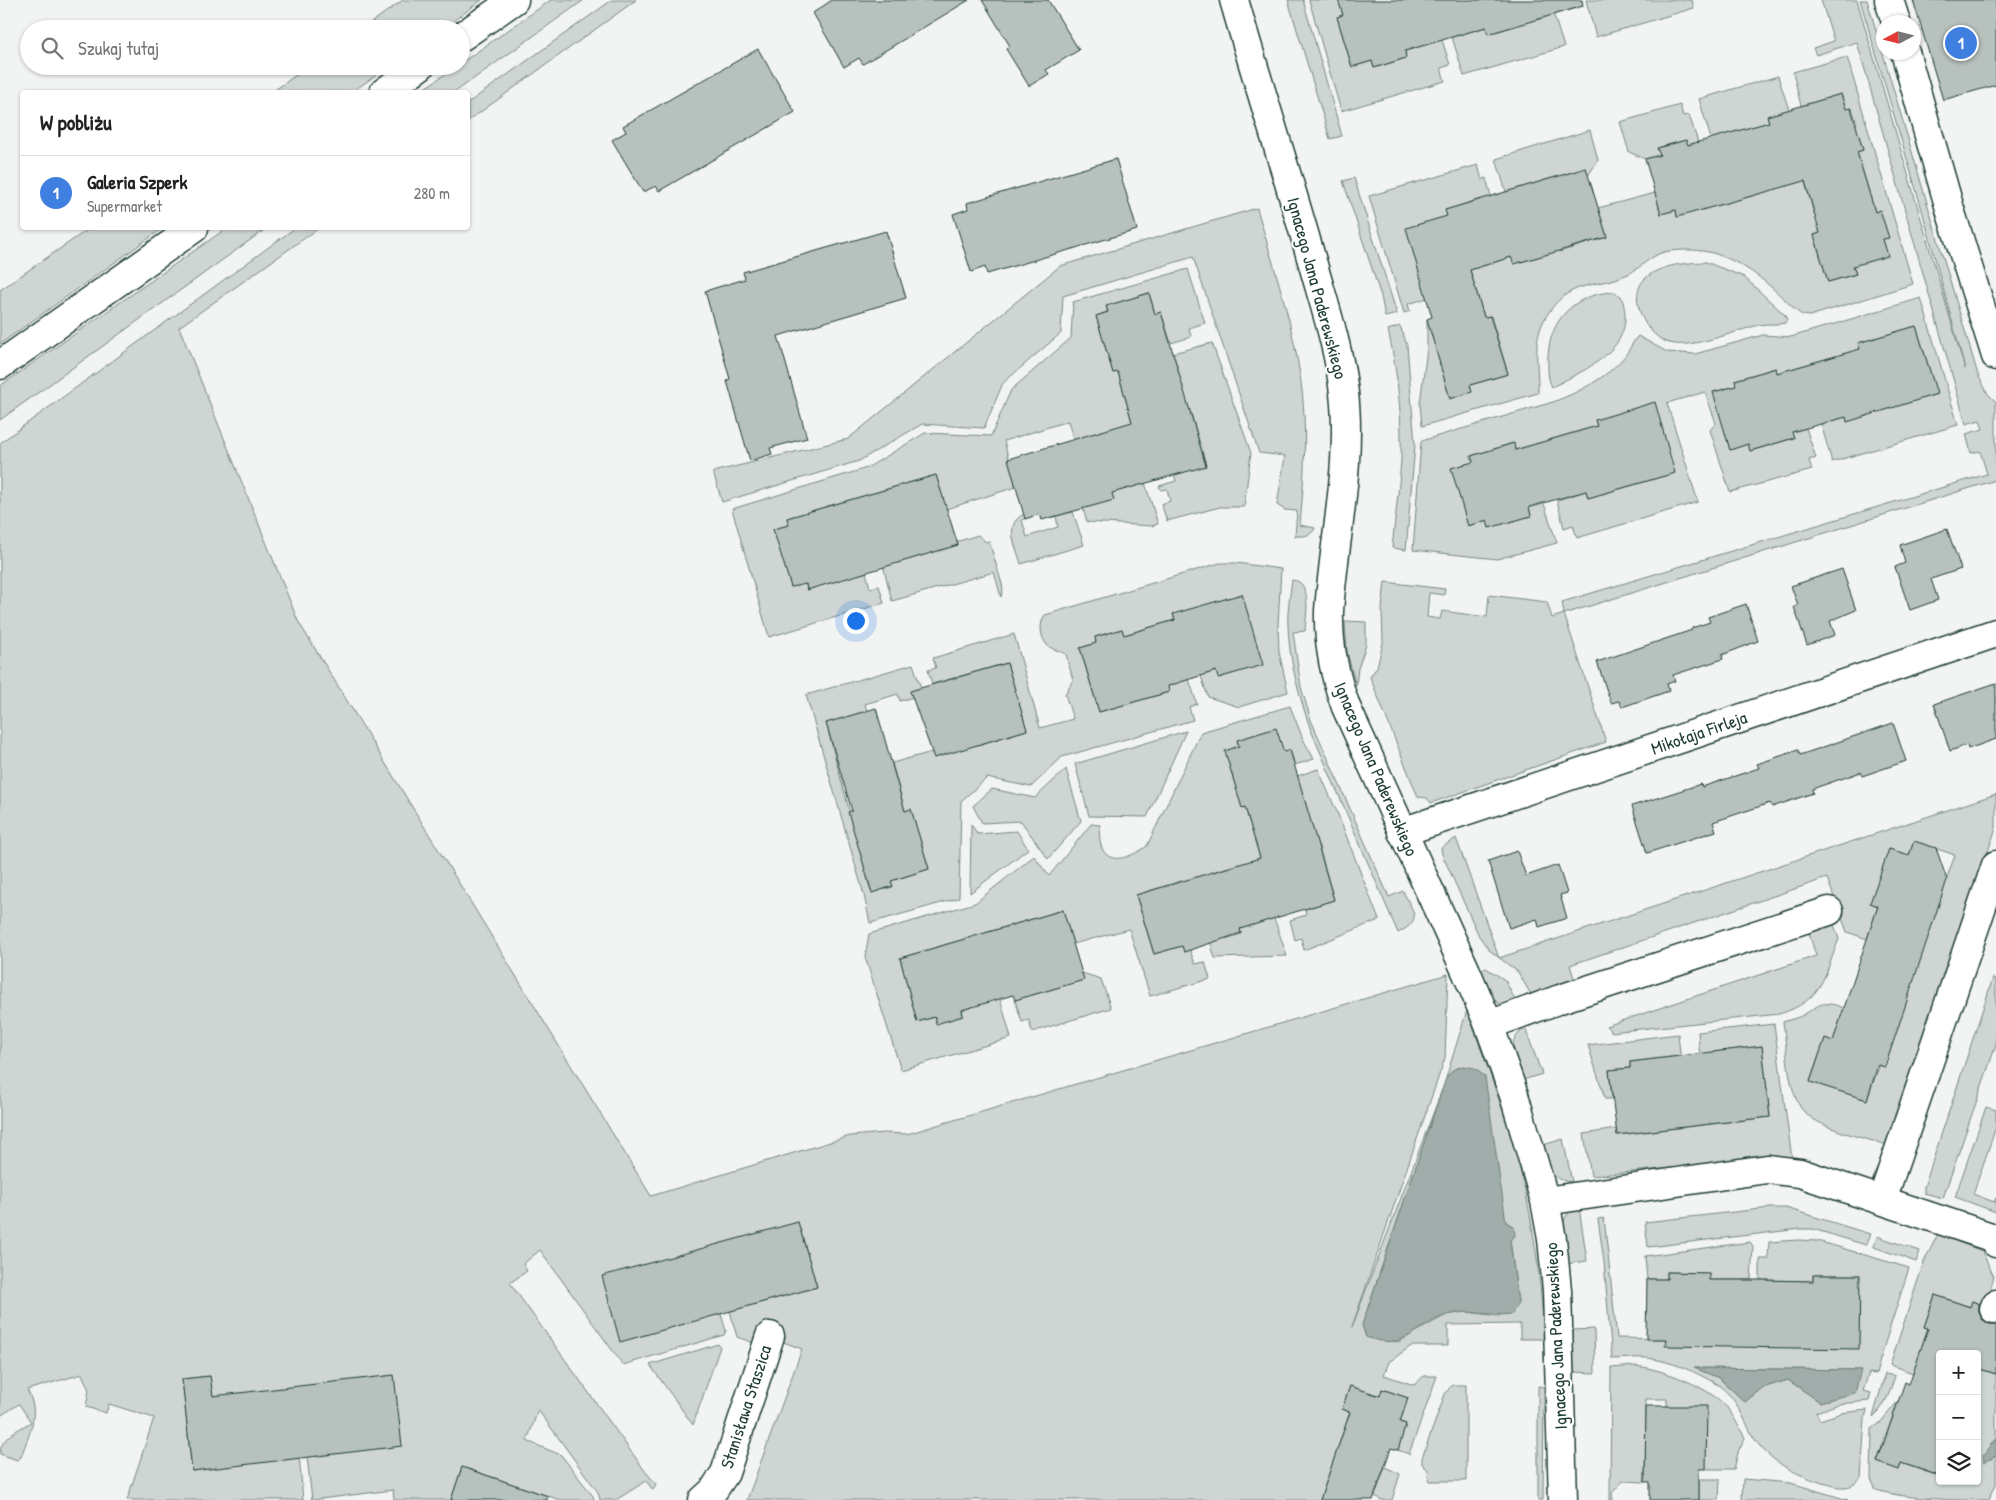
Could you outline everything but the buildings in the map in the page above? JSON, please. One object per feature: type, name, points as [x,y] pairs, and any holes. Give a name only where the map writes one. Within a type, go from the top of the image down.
[{"type":"street","points":[[470,31],[514,0]]},
{"type":"street","name":"Ignacego Jana Paderewskiego","points":[[1234,0],[1264,105],[1287,174],[1334,341],[1344,393],[1346,454],[1328,611],[1331,656],[1337,682],[1489,1026],[1514,1095],[1545,1201],[1552,1239],[1557,1290],[1563,1500]]},
{"type":"street","points":[[1889,0],[1894,15]]},
{"type":"street","points":[[1907,60],[1952,216],[1996,356]]},
{"type":"street","points":[[387,90],[408,75]]},
{"type":"street","points":[[0,365],[191,230]]},
{"type":"street","name":"Mikołaja Firleja","points":[[1402,832],[1996,633]]},
{"type":"street","points":[[1882,1200],[1996,865]]},
{"type":"street","points":[[1489,1026],[1560,999],[1830,911]]},
{"type":"street","points":[[1545,1201],[1767,1169],[1800,1173],[1991,1237],[1996,1243]]},
{"type":"street","name":"Stanisława Staszica","points":[[703,1500],[713,1491],[725,1473],[770,1336]]},
{"type":"shaded area","points":[[403,0],[482,0],[454,20],[375,20]]},
{"type":"shaded area","points":[[551,0],[584,0],[458,90],[422,90],[444,75],[470,75],[470,57]]},
{"type":"shaded area","points":[[612,0],[636,0],[470,120],[470,102]]},
{"type":"shaded area","points":[[1288,0],[1303,0],[1342,136],[1330,139]]},
{"type":"shaded area","points":[[1309,0],[1341,0],[1339,1],[1343,15],[1337,17],[1352,67],[1372,61],[1374,68],[1406,58],[1405,51],[1442,40],[1450,65],[1441,68],[1445,81],[1341,111]]},
{"type":"shaded area","points":[[1549,0],[1564,47],[1464,76],[1452,37],[1486,27],[1488,34],[1546,17]]},
{"type":"shaded area","points":[[1586,0],[1692,0],[1694,8],[1596,37]]},
{"type":"shaded area","points":[[1821,0],[1857,0],[1965,369],[1922,210],[1878,60],[1885,60],[1978,375],[1988,394],[1996,402],[1996,480],[1564,614],[1562,602],[1987,474],[1980,451],[1971,453],[1966,434],[1983,429],[1980,420],[1966,424],[1857,42],[1816,55],[1813,48],[1834,41]]},
{"type":"shaded area","points":[[1860,0],[1867,0],[1876,30],[1876,54]]},
{"type":"shaded area","points":[[1847,57],[1913,284],[1810,316],[1802,315],[1759,277],[1726,258],[1710,252],[1697,250],[1664,252],[1654,256],[1628,274],[1576,289],[1558,301],[1549,312],[1539,332],[1537,342],[1538,393],[1422,426],[1420,403],[1427,349],[1427,319],[1450,398],[1471,392],[1470,385],[1508,374],[1491,316],[1484,317],[1470,270],[1511,257],[1514,264],[1541,256],[1556,244],[1559,252],[1607,237],[1598,208],[1655,193],[1661,214],[1676,210],[1677,216],[1736,193],[1738,200],[1764,192],[1800,166],[1820,233],[1814,235],[1828,282],[1856,274],[1853,266],[1883,239],[1888,237],[1880,210],[1875,212],[1857,152],[1863,150],[1859,136],[1849,126],[1857,124],[1852,108],[1846,109],[1841,94],[1801,106],[1793,72]]},
{"type":"shaded area","points":[[296,75],[376,75],[355,90],[275,90]]},
{"type":"shaded area","points":[[1778,76],[1791,116],[1783,111],[1768,116],[1769,122],[1711,139],[1699,99]]},
{"type":"shaded area","points":[[1680,105],[1683,116],[1689,115],[1698,142],[1687,145],[1686,140],[1658,148],[1660,155],[1645,159],[1629,152],[1620,122]]},
{"type":"shaded area","points":[[1590,130],[1598,160],[1588,176],[1586,168],[1506,192],[1496,159]]},
{"type":"shaded area","points":[[1478,165],[1482,180],[1486,178],[1493,203],[1477,200],[1446,210],[1447,216],[1427,298],[1408,304],[1410,311],[1404,313],[1369,196]]},
{"type":"shaded area","points":[[1354,178],[1397,314],[1385,317],[1381,296],[1343,181]]},
{"type":"shaded area","points":[[1257,208],[1285,304],[1298,363],[1303,403],[1305,444],[1300,525],[1315,528],[1309,534],[1295,536],[1297,511],[1285,510],[1277,505],[1285,456],[1259,453],[1193,257],[1063,296],[1061,333],[1003,383],[984,428],[922,424],[859,461],[722,502],[713,472],[848,439],[1060,266]]},
{"type":"shaded area","points":[[87,230],[160,230],[0,344],[0,290]]},
{"type":"shaded area","points":[[224,230],[264,230],[0,420],[0,386]]},
{"type":"shaded area","points":[[292,230],[316,230],[179,327],[298,621],[651,1196],[850,1136],[884,1133],[907,1134],[1448,974],[1445,1058],[1352,1327],[1442,1090],[1362,1325],[1366,1337],[1398,1342],[1446,1315],[1467,1312],[1499,1316],[1518,1302],[1510,1239],[1514,1227],[1506,1222],[1454,1069],[1446,1078],[1467,1010],[1507,1124],[1525,1189],[1538,1263],[1544,1339],[1520,1339],[1520,1324],[1448,1325],[1448,1346],[1411,1346],[1389,1362],[1384,1375],[1414,1385],[1424,1376],[1437,1376],[1409,1454],[1397,1450],[1406,1424],[1400,1422],[1408,1398],[1382,1389],[1380,1396],[1350,1386],[1342,1409],[1350,1412],[1320,1500],[747,1500],[802,1349],[781,1341],[783,1336],[759,1329],[754,1343],[737,1337],[730,1311],[817,1287],[798,1222],[721,1314],[726,1331],[724,1335],[623,1365],[540,1250],[523,1264],[527,1271],[510,1283],[656,1484],[653,1490],[646,1481],[616,1500],[600,1500],[598,1492],[538,1410],[527,1441],[561,1455],[593,1496],[594,1500],[560,1500],[462,1467],[451,1500],[394,1500],[393,1490],[312,1500],[307,1457],[213,1396],[210,1376],[182,1379],[192,1471],[299,1455],[303,1500],[127,1500],[154,1418],[109,1404],[106,1413],[86,1407],[89,1390],[82,1374],[27,1390],[33,1407],[33,1415],[30,1432],[21,1457],[17,1460],[0,1454],[6,1439],[15,1431],[31,1422],[19,1404],[0,1416],[0,443]]},
{"type":"shaded area","points":[[1706,262],[1744,277],[1785,315],[1787,320],[1785,323],[1759,325],[1712,339],[1687,344],[1666,342],[1659,338],[1642,317],[1638,301],[1639,289],[1644,279],[1666,267]]},
{"type":"shaded area","points":[[1188,269],[1205,323],[1189,328],[1191,337],[1171,343],[1161,312],[1155,314],[1149,293],[1107,306],[1107,312],[1096,316],[1113,373],[1118,372],[1134,429],[1075,446],[1068,421],[1004,441],[1016,487],[946,509],[936,475],[787,518],[789,525],[774,529],[791,587],[805,583],[807,589],[866,572],[870,588],[879,586],[884,603],[769,637],[732,509],[867,468],[925,433],[991,436],[1011,390],[1071,338],[1073,302]]},
{"type":"shaded area","points":[[1613,292],[1621,296],[1625,314],[1623,329],[1617,342],[1608,354],[1595,363],[1552,387],[1549,376],[1548,356],[1550,343],[1559,320],[1576,303],[1599,294]]},
{"type":"shaded area","points":[[1921,298],[1958,425],[1832,462],[1821,424],[1846,417],[1848,421],[1937,394],[1916,326],[1858,343],[1860,349],[1777,373],[1775,368],[1735,380],[1736,386],[1714,392],[1730,450],[1748,444],[1751,451],[1794,438],[1792,432],[1806,428],[1816,458],[1809,460],[1812,470],[1730,492],[1710,430],[1716,423],[1705,392],[1667,403],[1698,502],[1577,538],[1573,525],[1564,528],[1557,500],[1586,491],[1588,498],[1675,473],[1595,420],[1597,426],[1515,450],[1513,443],[1471,456],[1473,462],[1468,526],[1487,520],[1490,527],[1531,516],[1529,508],[1544,504],[1557,543],[1497,559],[1413,550],[1421,441],[1553,402],[1573,394],[1601,378],[1618,364],[1638,336],[1667,352],[1695,354],[1763,335],[1791,337]]},
{"type":"shaded area","points":[[1400,326],[1407,345],[1415,445],[1406,550],[1392,548],[1401,444],[1397,378],[1388,330]]},
{"type":"shaded area","points":[[1212,343],[1251,453],[1244,507],[1220,507],[1167,521],[1161,504],[1170,501],[1167,489],[1161,490],[1159,486],[1176,481],[1174,475],[1206,465],[1191,413],[1173,375],[1179,373],[1173,353]]},
{"type":"shaded area","points":[[1145,483],[1158,524],[1152,526],[1087,522],[1081,502]]},
{"type":"shaded area","points":[[1073,512],[1084,545],[1021,564],[1013,536],[1014,524],[1018,519],[1024,514],[1026,518],[1022,520],[1027,537],[1058,527],[1056,516]]},
{"type":"shaded area","points":[[978,535],[986,542],[989,541],[1002,584],[1001,597],[994,572],[892,601],[882,561],[900,562],[957,545],[956,542]]},
{"type":"shaded area","points":[[1220,563],[1236,563],[1281,569],[1278,625],[1279,652],[1288,692],[1239,707],[1208,697],[1201,676],[1216,671],[1218,678],[1262,664],[1173,614],[1175,620],[1124,635],[1122,629],[1095,637],[1096,643],[1080,648],[1099,712],[1169,692],[1168,686],[1189,679],[1197,704],[1189,707],[1193,720],[1062,757],[1031,787],[987,778],[961,801],[959,898],[870,923],[864,895],[806,695],[913,664],[923,694],[900,701],[898,694],[865,704],[867,711],[826,723],[871,892],[893,887],[891,881],[929,869],[911,810],[905,811],[892,763],[932,752],[978,745],[1027,730],[1007,663],[932,684],[928,670],[936,668],[933,658],[1014,634],[1040,728],[1073,719],[1065,694],[1073,680],[1066,654],[1053,649],[1045,642],[1041,626],[1045,615]]},
{"type":"shaded area","points":[[1292,580],[1299,582],[1303,586],[1307,600],[1305,631],[1293,632],[1301,687],[1311,720],[1389,897],[1403,891],[1413,910],[1414,919],[1411,924],[1398,933],[1310,728],[1302,703],[1292,665],[1289,639],[1288,615]]},
{"type":"shaded area","points":[[1385,582],[1445,589],[1444,595],[1429,593],[1427,617],[1440,619],[1442,611],[1487,617],[1489,595],[1547,602],[1552,618],[1564,614],[1606,742],[1431,803],[1427,798],[1418,797],[1370,677],[1377,667],[1383,643],[1382,608]]},
{"type":"shaded area","points":[[1345,621],[1366,622],[1366,645],[1358,668],[1356,686],[1347,652]]},
{"type":"shaded area","points":[[1290,706],[1303,739],[1314,759],[1295,765],[1290,750],[1284,752],[1237,741],[1239,746],[1225,751],[1242,807],[1245,807],[1262,864],[1242,870],[1239,864],[1212,872],[1213,878],[1181,881],[1136,895],[1154,954],[1182,946],[1190,950],[1195,964],[1205,962],[1210,979],[1150,996],[1129,929],[1073,944],[1063,910],[985,933],[987,939],[967,945],[965,939],[900,958],[917,1022],[935,1017],[936,1023],[963,1016],[962,1010],[1000,998],[1011,1038],[901,1070],[865,957],[869,934],[975,903],[1034,856],[1049,876],[1091,824],[1100,825],[1102,848],[1112,858],[1128,856],[1137,852],[1147,846],[1201,732]]},
{"type":"shaded area","points":[[1186,731],[1147,817],[1089,816],[1075,764]]},
{"type":"shaded area","points":[[1066,769],[1081,821],[1048,859],[1021,821],[982,823],[973,806],[992,789],[1035,798]]},
{"type":"shaded area","points":[[1318,769],[1337,812],[1379,920],[1304,950],[1301,938],[1295,940],[1290,920],[1306,915],[1305,909],[1334,900],[1319,847],[1301,812],[1307,809],[1302,791],[1291,778]]},
{"type":"shaded area","points":[[1996,794],[1996,828],[1887,1145],[1828,1127],[1808,1115],[1801,1108],[1796,1099],[1790,1078],[1783,1022],[1799,1017],[1824,1004],[1844,1008],[1833,1041],[1825,1039],[1810,1081],[1867,1100],[1955,855],[1914,841],[1909,855],[1889,849],[1871,903],[1878,906],[1867,939],[1847,932],[1827,878],[1570,965],[1576,985],[1533,998],[1518,972],[1499,958]]},
{"type":"shaded area","points":[[971,824],[977,834],[1017,831],[1028,849],[970,893]]},
{"type":"shaded area","points":[[1456,838],[1499,957],[1489,950],[1479,936],[1442,854],[1441,848]]},
{"type":"shaded area","points":[[1274,918],[1287,956],[1215,958],[1209,938],[1224,933],[1226,939],[1241,934],[1240,929]]},
{"type":"shaded area","points":[[1834,925],[1839,939],[1825,976],[1813,994],[1794,1009],[1779,1014],[1612,1032],[1606,1026],[1816,956],[1809,933]]},
{"type":"shaded area","points":[[1486,968],[1505,980],[1517,1004],[1501,1004],[1492,997],[1481,970]]},
{"type":"shaded area","points":[[1082,973],[1101,979],[1111,1008],[1032,1032],[1029,1020],[1022,1022],[1015,1000],[1083,980]]},
{"type":"shaded area","points":[[1993,978],[1996,979],[1996,1045],[1943,1198],[1924,1193],[1924,1187]]},
{"type":"shaded area","points":[[1774,1024],[1792,1159],[1770,1158],[1591,1176],[1584,1134],[1616,1129],[1617,1135],[1770,1117],[1762,1046],[1713,1052],[1700,1060],[1698,1032]]},
{"type":"shaded area","points":[[1525,1028],[1542,1074],[1523,1080],[1514,1059],[1513,1046],[1518,1034]]},
{"type":"shaded area","points":[[1678,1034],[1681,1062],[1671,1057],[1630,1062],[1630,1068],[1609,1070],[1612,1099],[1605,1099],[1588,1045]]},
{"type":"shaded area","points":[[1463,1066],[1475,1068],[1485,1077],[1506,1222],[1514,1227],[1515,1236],[1510,1240],[1518,1302],[1512,1314],[1463,1312],[1447,1315],[1401,1340],[1380,1341],[1366,1337],[1362,1325],[1446,1078],[1454,1069]]},
{"type":"shaded area","points":[[1986,1107],[1996,1110],[1996,1127],[1973,1194],[1994,1202],[1996,1198],[1996,1212],[1955,1197]]},
{"type":"shaded area","points":[[1563,1139],[1572,1182],[1564,1181],[1554,1175],[1548,1165],[1543,1145]]},
{"type":"shaded area","points":[[1579,1207],[1587,1261],[1566,1264],[1562,1231],[1563,1223],[1571,1211]]},
{"type":"shaded area","points":[[1770,1208],[1786,1208],[1870,1234],[1866,1245],[1813,1229],[1800,1229],[1648,1247],[1645,1222]]},
{"type":"shaded area","points":[[1604,1218],[1617,1338],[1666,1339],[1665,1345],[1860,1275],[1813,1275],[1813,1281],[1760,1280],[1760,1259],[1768,1259],[1769,1242],[1818,1241],[1909,1268],[1876,1374],[1869,1373],[1863,1391],[1871,1393],[1869,1401],[1839,1404],[1816,1412],[1820,1420],[1841,1413],[1867,1410],[1861,1478],[1857,1482],[1850,1486],[1841,1487],[1816,1481],[1785,1467],[1766,1453],[1759,1445],[1730,1395],[1718,1385],[1701,1376],[1674,1364],[1656,1359],[1612,1359],[1604,1262],[1598,1219]],"holes":[[[1696,1368],[1861,1370],[1820,1402],[1788,1380],[1762,1388],[1745,1402],[1719,1378]]]},
{"type":"shaded area","points":[[1938,1234],[1982,1251],[1994,1277],[1990,1291],[1996,1293],[1996,1309],[1972,1301],[1971,1307],[1935,1295],[1924,1327],[1928,1328],[1913,1373],[1890,1365],[1924,1262]]},
{"type":"shaded area","points":[[1877,1236],[1920,1251],[1916,1262],[1874,1247]]},
{"type":"shaded area","points":[[1750,1242],[1753,1246],[1751,1280],[1709,1280],[1709,1273],[1667,1272],[1667,1279],[1647,1279],[1645,1256]]},
{"type":"shaded area","points":[[1594,1329],[1595,1373],[1573,1372],[1573,1330]]},
{"type":"shaded area","points":[[718,1344],[720,1347],[693,1425],[650,1365]]},
{"type":"shaded area","points":[[1634,1366],[1686,1380],[1711,1394],[1729,1410],[1745,1438],[1739,1449],[1734,1469],[1706,1469],[1667,1406],[1667,1399],[1646,1399],[1645,1482],[1623,1481],[1612,1493],[1613,1500],[1610,1500],[1611,1368]]},
{"type":"shaded area","points":[[1694,1368],[1861,1370],[1855,1393],[1820,1402],[1788,1380],[1762,1388],[1745,1402],[1719,1378]]},
{"type":"shaded area","points":[[1981,1369],[1996,1374],[1996,1439],[1992,1442],[1985,1462],[1996,1456],[1996,1484],[1989,1500],[1917,1498],[1876,1490],[1871,1479],[1872,1429],[1880,1423],[1898,1401],[1877,1462],[1899,1469],[1901,1463],[1936,1475],[1936,1485],[1981,1485]]},
{"type":"shaded area","points":[[1885,1374],[1895,1376],[1884,1403],[1873,1417]]},
{"type":"shaded area","points":[[1452,1385],[1466,1385],[1466,1481],[1429,1481],[1428,1470],[1422,1464],[1422,1458],[1445,1394]]},
{"type":"shaded area","points":[[1538,1386],[1544,1387],[1543,1500],[1538,1500]]},
{"type":"shaded area","points":[[1996,1439],[1996,1456],[1984,1462],[1983,1456]]},
{"type":"shaded area","points":[[1385,1467],[1400,1474],[1392,1500],[1381,1500],[1375,1496]]},
{"type":"shaded area","points":[[1699,1479],[1720,1479],[1719,1500],[1699,1500]]},
{"type":"shaded area","points":[[1743,1479],[1791,1483],[1848,1500],[1742,1500]]},
{"type":"place","name":"Galeria Szperk","points":[[1961,43]]}]
